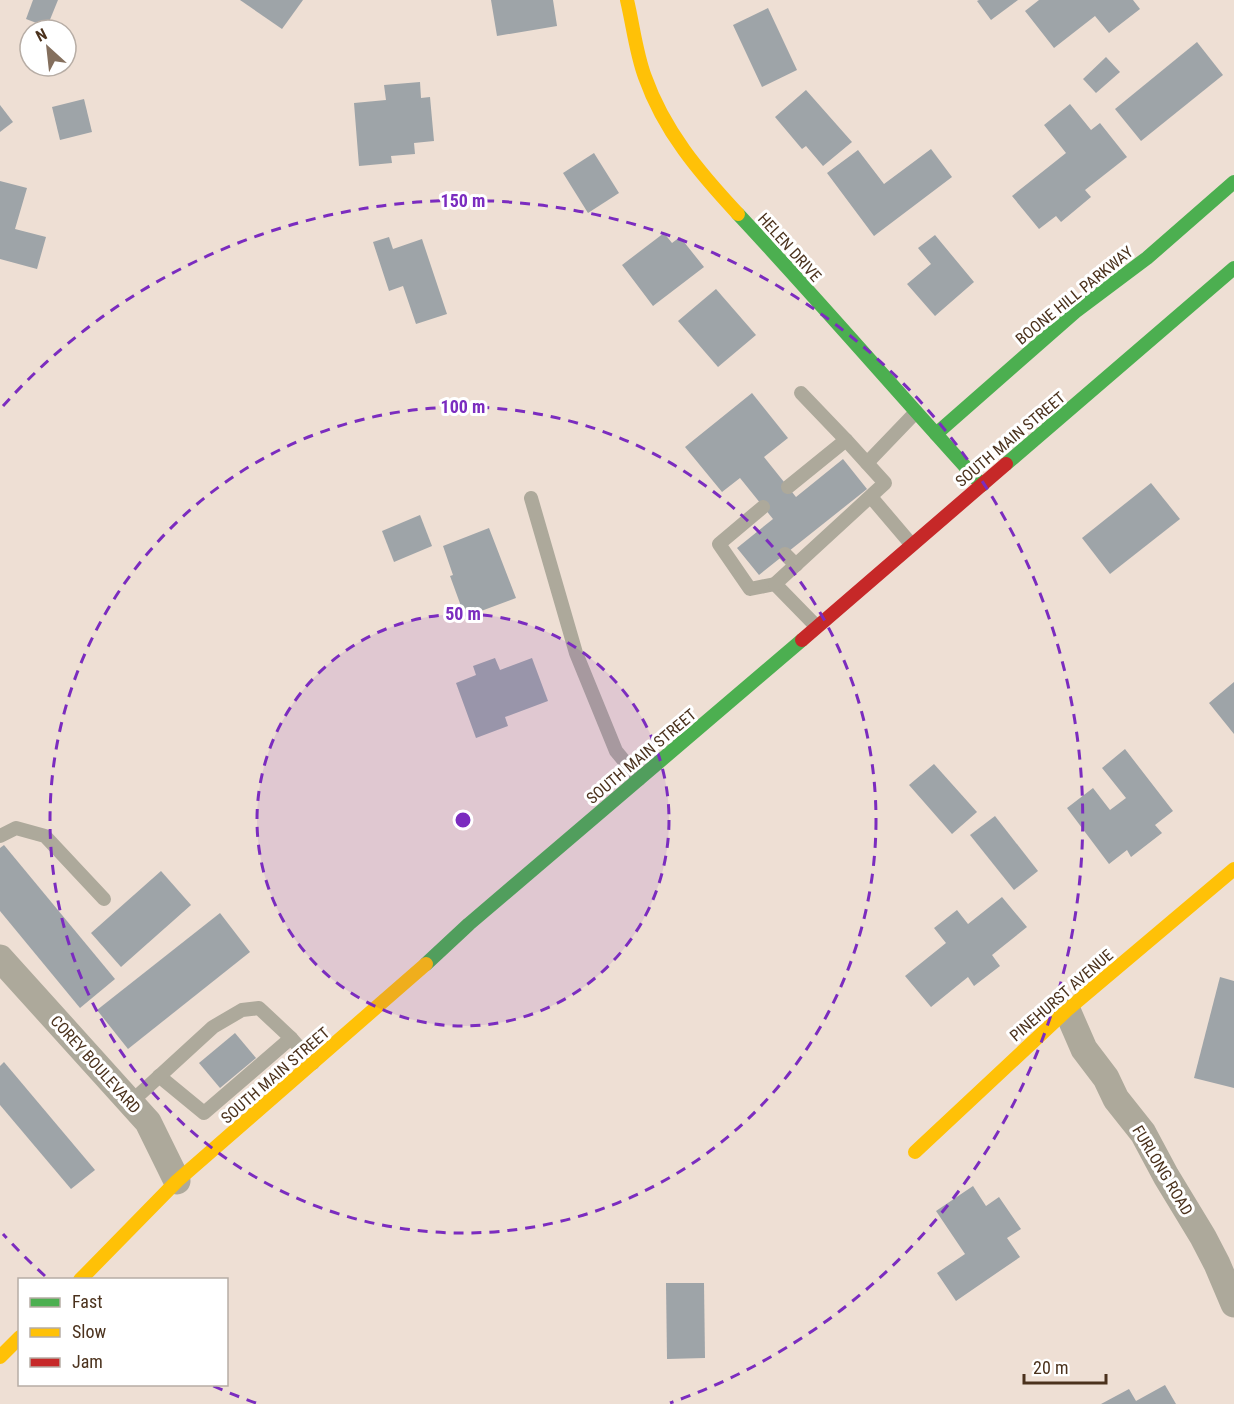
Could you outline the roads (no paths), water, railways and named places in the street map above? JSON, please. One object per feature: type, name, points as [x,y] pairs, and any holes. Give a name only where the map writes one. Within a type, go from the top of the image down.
[{"type":"main road","name":"HELEN DRIVE","points":[[627,0],[644,75],[660,114],[682,150],[708,182],[796,276],[982,485]]},
{"type":"main road","name":"BOONE HILL PARKWAY","points":[[936,434],[1075,312],[1147,258],[1234,182]]},
{"type":"main road","name":"SOUTH MAIN STREET","points":[[82,1278],[177,1181],[216,1125],[313,1063],[469,924],[1234,268]]},
{"type":"main road","name":"PINEHURST AVENUE","points":[[915,1152],[1067,1010],[1234,869]]},
{"type":"main road","points":[[0,1358],[18,1339]]},
{"type":"street","name":"COREY BOULEVARD","points":[[0,958],[148,1122],[177,1181]]},
{"type":"street","name":"FURLONG ROAD","points":[[1067,1010],[1084,1050],[1106,1078],[1116,1099],[1143,1133],[1203,1237],[1234,1304]]},
{"type":"lane","points":[[760,516],[719,544],[750,588],[775,584],[796,566],[818,536],[847,511],[871,497],[885,483],[801,393]]},
{"type":"lane","points":[[867,463],[916,412]]},
{"type":"lane","points":[[788,487],[813,475],[846,440]]},
{"type":"lane","points":[[871,497],[911,544]]},
{"type":"lane","points":[[531,498],[576,653],[616,751],[639,779]]},
{"type":"lane","points":[[785,554],[796,566]]},
{"type":"lane","points":[[775,584],[816,626]]},
{"type":"lane","points":[[0,836],[16,828],[45,836],[104,899]]},
{"type":"lane","points":[[130,1103],[213,1028],[242,1010],[259,1008],[291,1038],[313,1063]]},
{"type":"lane","points":[[159,1076],[216,1125],[291,1038]]}]
